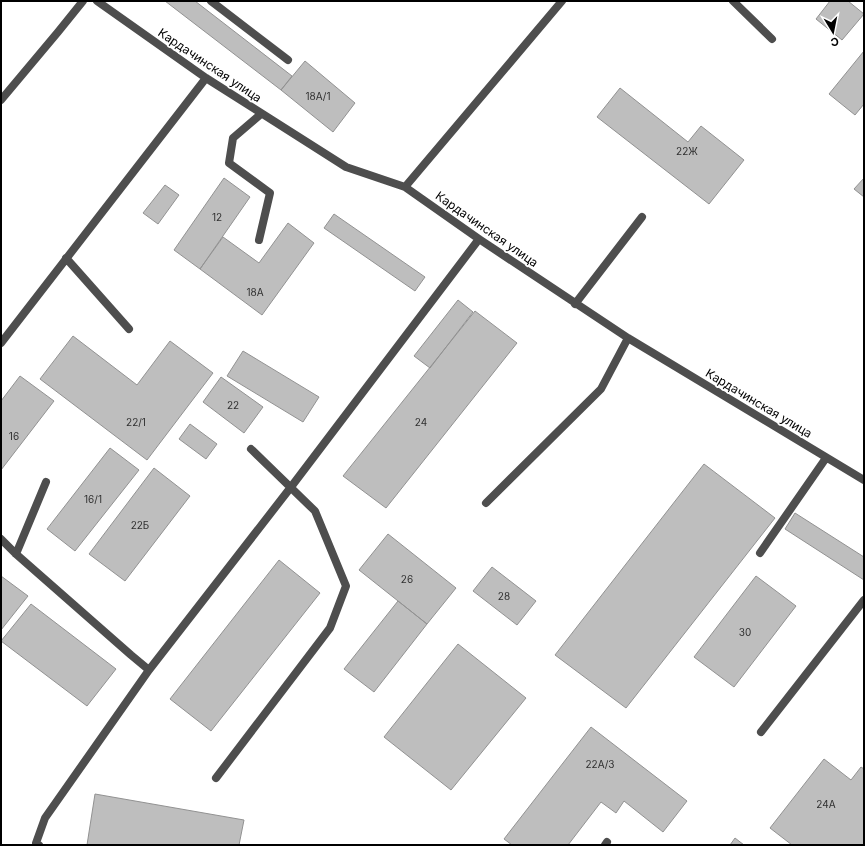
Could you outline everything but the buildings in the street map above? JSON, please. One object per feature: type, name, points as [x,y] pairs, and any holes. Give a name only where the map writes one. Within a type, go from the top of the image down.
[{"type":"lane","points":[[1,100],[83,1]]},
{"type":"lane","name":"Кардачинская улица","points":[[97,1],[206,78],[261,114],[346,167],[405,186],[479,240],[628,338],[864,480]]},
{"type":"lane","points":[[211,1],[288,60]]},
{"type":"lane","points":[[405,186],[562,1]]},
{"type":"lane","points":[[733,1],[772,39]]},
{"type":"lane","points":[[1,343],[206,78]]},
{"type":"lane","points":[[260,240],[270,194],[229,163],[233,138],[261,114]]},
{"type":"lane","points":[[575,304],[642,217]]},
{"type":"lane","points":[[35,844],[45,818],[149,670],[291,487],[479,240]]},
{"type":"lane","points":[[66,258],[130,329]]},
{"type":"lane","points":[[486,503],[601,389],[628,338]]},
{"type":"lane","points":[[216,778],[330,628],[346,586],[315,511],[252,449]]},
{"type":"lane","points":[[760,553],[826,458]]},
{"type":"lane","points":[[16,554],[46,482]]},
{"type":"lane","points":[[1,539],[16,554],[149,670]]},
{"type":"lane","points":[[761,732],[864,600]]}]
